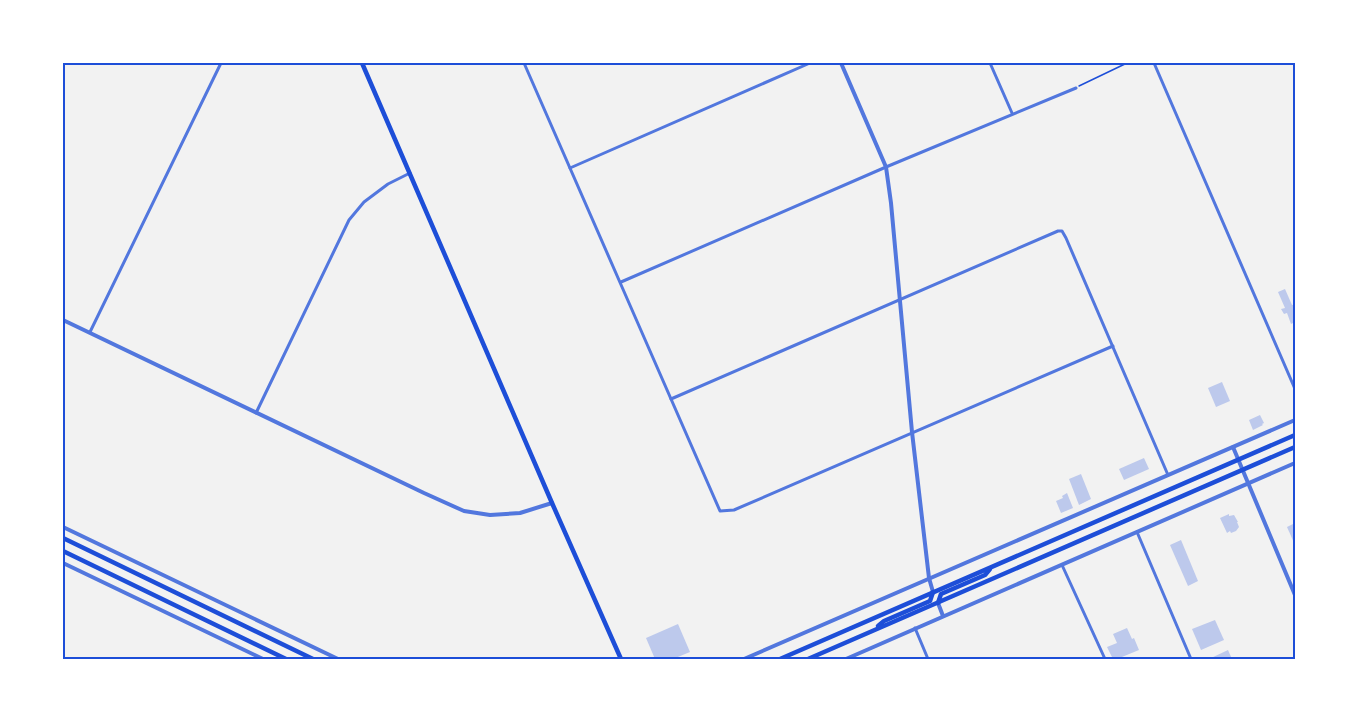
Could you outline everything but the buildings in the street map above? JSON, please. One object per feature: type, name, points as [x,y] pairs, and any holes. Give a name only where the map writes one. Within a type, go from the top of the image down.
[{"type":"main road","points":[[362,63],[621,659]]},
{"type":"main road","points":[[780,659],[1295,435]]},
{"type":"main road","points":[[808,659],[1295,447]]},
{"type":"main road","points":[[63,538],[313,659]]},
{"type":"main road","points":[[63,550],[286,659]]},
{"type":"main road","points":[[938,603],[941,594],[985,575],[991,567]]},
{"type":"main road","points":[[874,630],[884,621],[930,601],[933,592]]},
{"type":"street","points":[[90,332],[221,63]]},
{"type":"street","points":[[524,63],[720,511],[734,510],[1113,346]]},
{"type":"street","points":[[570,168],[810,63]]},
{"type":"street","points":[[841,63],[886,167],[912,432],[929,578],[933,592]]},
{"type":"street","points":[[990,63],[1012,113]]},
{"type":"street","points":[[1154,63],[1295,389]]},
{"type":"street","points":[[621,282],[1012,113],[1076,88]]},
{"type":"street","points":[[256,413],[349,220],[364,202],[388,184],[410,173]]},
{"type":"street","points":[[671,399],[900,298],[1056,231],[1062,231],[1168,475]]},
{"type":"street","points":[[63,320],[464,511],[490,515],[520,513],[552,503]]},
{"type":"street","points":[[744,659],[1295,420]]},
{"type":"street","points":[[1233,447],[1295,595]]},
{"type":"street","points":[[846,659],[1295,464]]},
{"type":"street","points":[[63,526],[339,659]]},
{"type":"street","points":[[1137,532],[1191,659]]},
{"type":"street","points":[[63,563],[263,659]]},
{"type":"street","points":[[1062,564],[1105,659]]},
{"type":"street","points":[[938,603],[943,616]]},
{"type":"street","points":[[915,628],[928,659]]},
{"type":"path","points":[[1076,88],[1127,63]]}]
